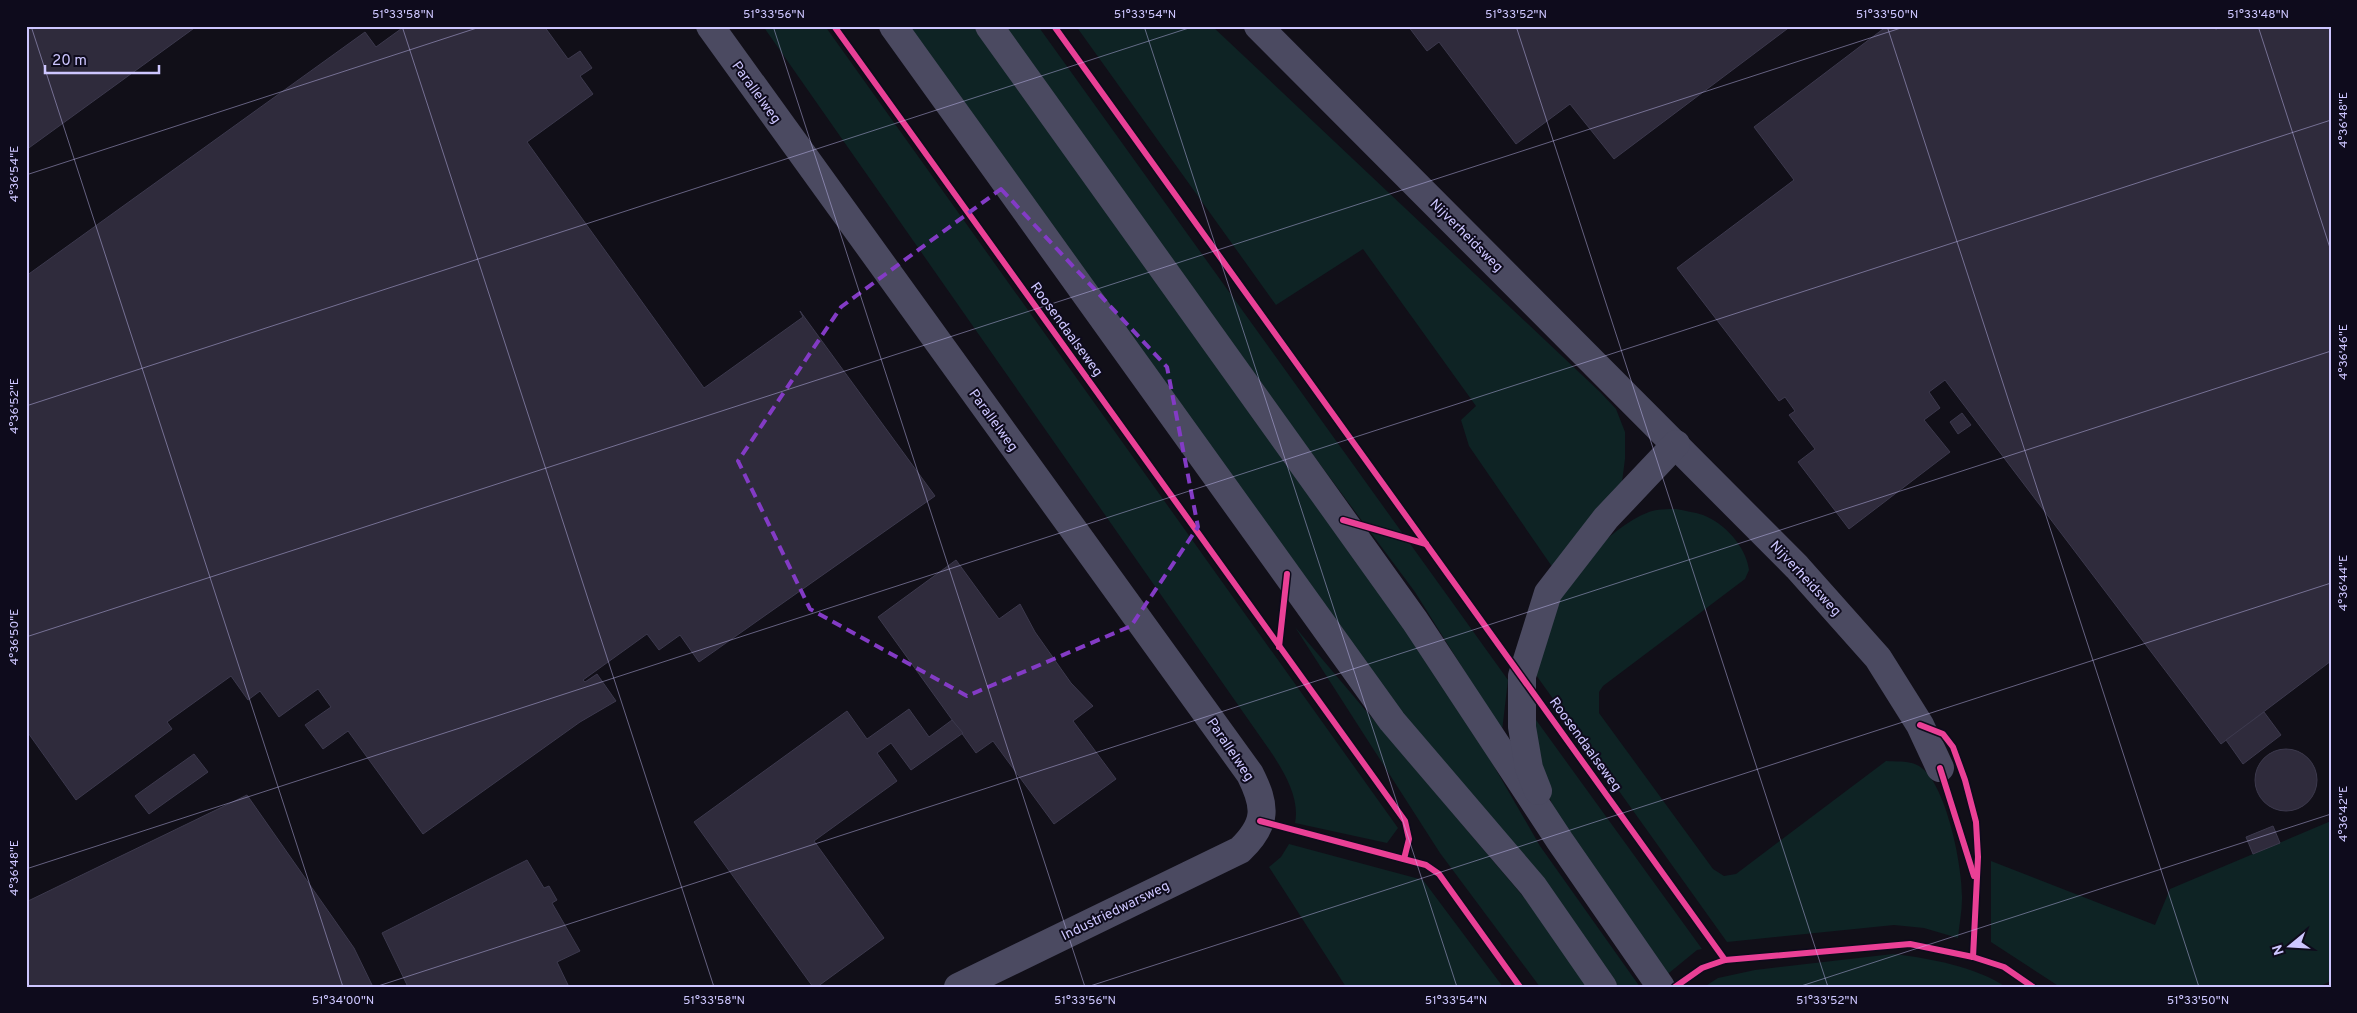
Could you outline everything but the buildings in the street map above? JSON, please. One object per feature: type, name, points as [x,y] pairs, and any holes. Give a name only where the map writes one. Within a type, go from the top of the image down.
[{"type":"street","name":"Parallelweg","points":[[710,26],[1250,774],[1261,797],[1260,821]]},
{"type":"street","points":[[894,26],[1392,721],[1533,886],[1603,987]]},
{"type":"street","points":[[989,26],[1415,621],[1560,841],[1661,987]]},
{"type":"street","name":"Nijverheidsweg","points":[[1258,26],[1797,567],[1878,658],[1920,725],[1940,768]]},
{"type":"street","points":[[1560,841],[1528,768],[1522,727],[1522,685],[1528,653],[1548,593],[1606,518],[1676,444]]},
{"type":"street","name":"Industriedwarsweg","points":[[958,987],[1240,850],[1252,838],[1260,821]]},
{"type":"highlighted area","points":[[1001,189],[1167,367],[1198,527],[1131,626],[967,696],[810,609],[738,461],[841,307]]},
{"type":"green space","points":[[763,26],[825,26],[1398,828],[1387,843],[1295,823],[1296,814],[1293,796],[1287,779],[1273,755]]},
{"type":"green space","points":[[905,26],[973,26],[1400,620],[1476,735],[1540,846],[1640,987],[1616,987],[1384,692]]},
{"type":"green space","points":[[1005,26],[1038,26],[1508,680],[1502,731],[1415,592],[1307,447]]},
{"type":"green space","points":[[1076,26],[1212,26],[1616,409],[1625,432],[1625,459],[1622,482],[1553,568],[1469,446],[1461,420],[1476,406],[1363,249],[1276,305]]},
{"type":"green space","points":[[1676,509],[1703,515],[1719,524],[1739,544],[1744,552],[1749,570],[1745,579],[1603,686],[1599,692],[1599,713],[1713,869],[1724,876],[1736,874],[1886,761],[1906,762],[1919,766],[1932,779],[1952,830],[1962,885],[1962,909],[1958,938],[1924,928],[1894,925],[1727,942],[1536,675],[1542,638],[1553,609],[1587,559],[1601,544],[1633,520],[1652,511]]},
{"type":"green space","points":[[1295,627],[1550,928],[1589,987],[1540,987],[1440,853]]},
{"type":"green space","points":[[1531,713],[1702,949],[1697,950],[1664,977],[1559,822],[1537,765]]},
{"type":"green space","points":[[2331,821],[2331,981],[2318,987],[2060,987],[1991,942],[1991,861],[2155,925],[2170,889]]},
{"type":"green space","points":[[1289,844],[1423,880],[1503,987],[1346,987],[1269,867],[1281,857]]},
{"type":"green space","points":[[1893,954],[1952,964],[1981,974],[2006,987],[1704,987],[1718,978],[1755,970]]},
{"type":"cycle path","name":"Roosendaalseweg","points":[[834,26],[1405,821],[1409,839],[1404,859]]},
{"type":"cycle path","name":"Roosendaalseweg","points":[[1054,26],[1725,960]]},
{"type":"cycle path","points":[[1343,520],[1426,544]]},
{"type":"cycle path","points":[[1279,647],[1287,574]]},
{"type":"cycle path","points":[[1920,725],[1943,734],[1953,747],[1965,780],[1976,822],[1978,857],[1973,957]]},
{"type":"cycle path","points":[[1940,768],[1974,876]]},
{"type":"cycle path","points":[[1260,821],[1426,865],[1439,874],[1520,987]]},
{"type":"cycle path","points":[[1675,987],[1702,968],[1725,960],[1910,944],[1973,957],[2004,967],[2033,987]]}]
